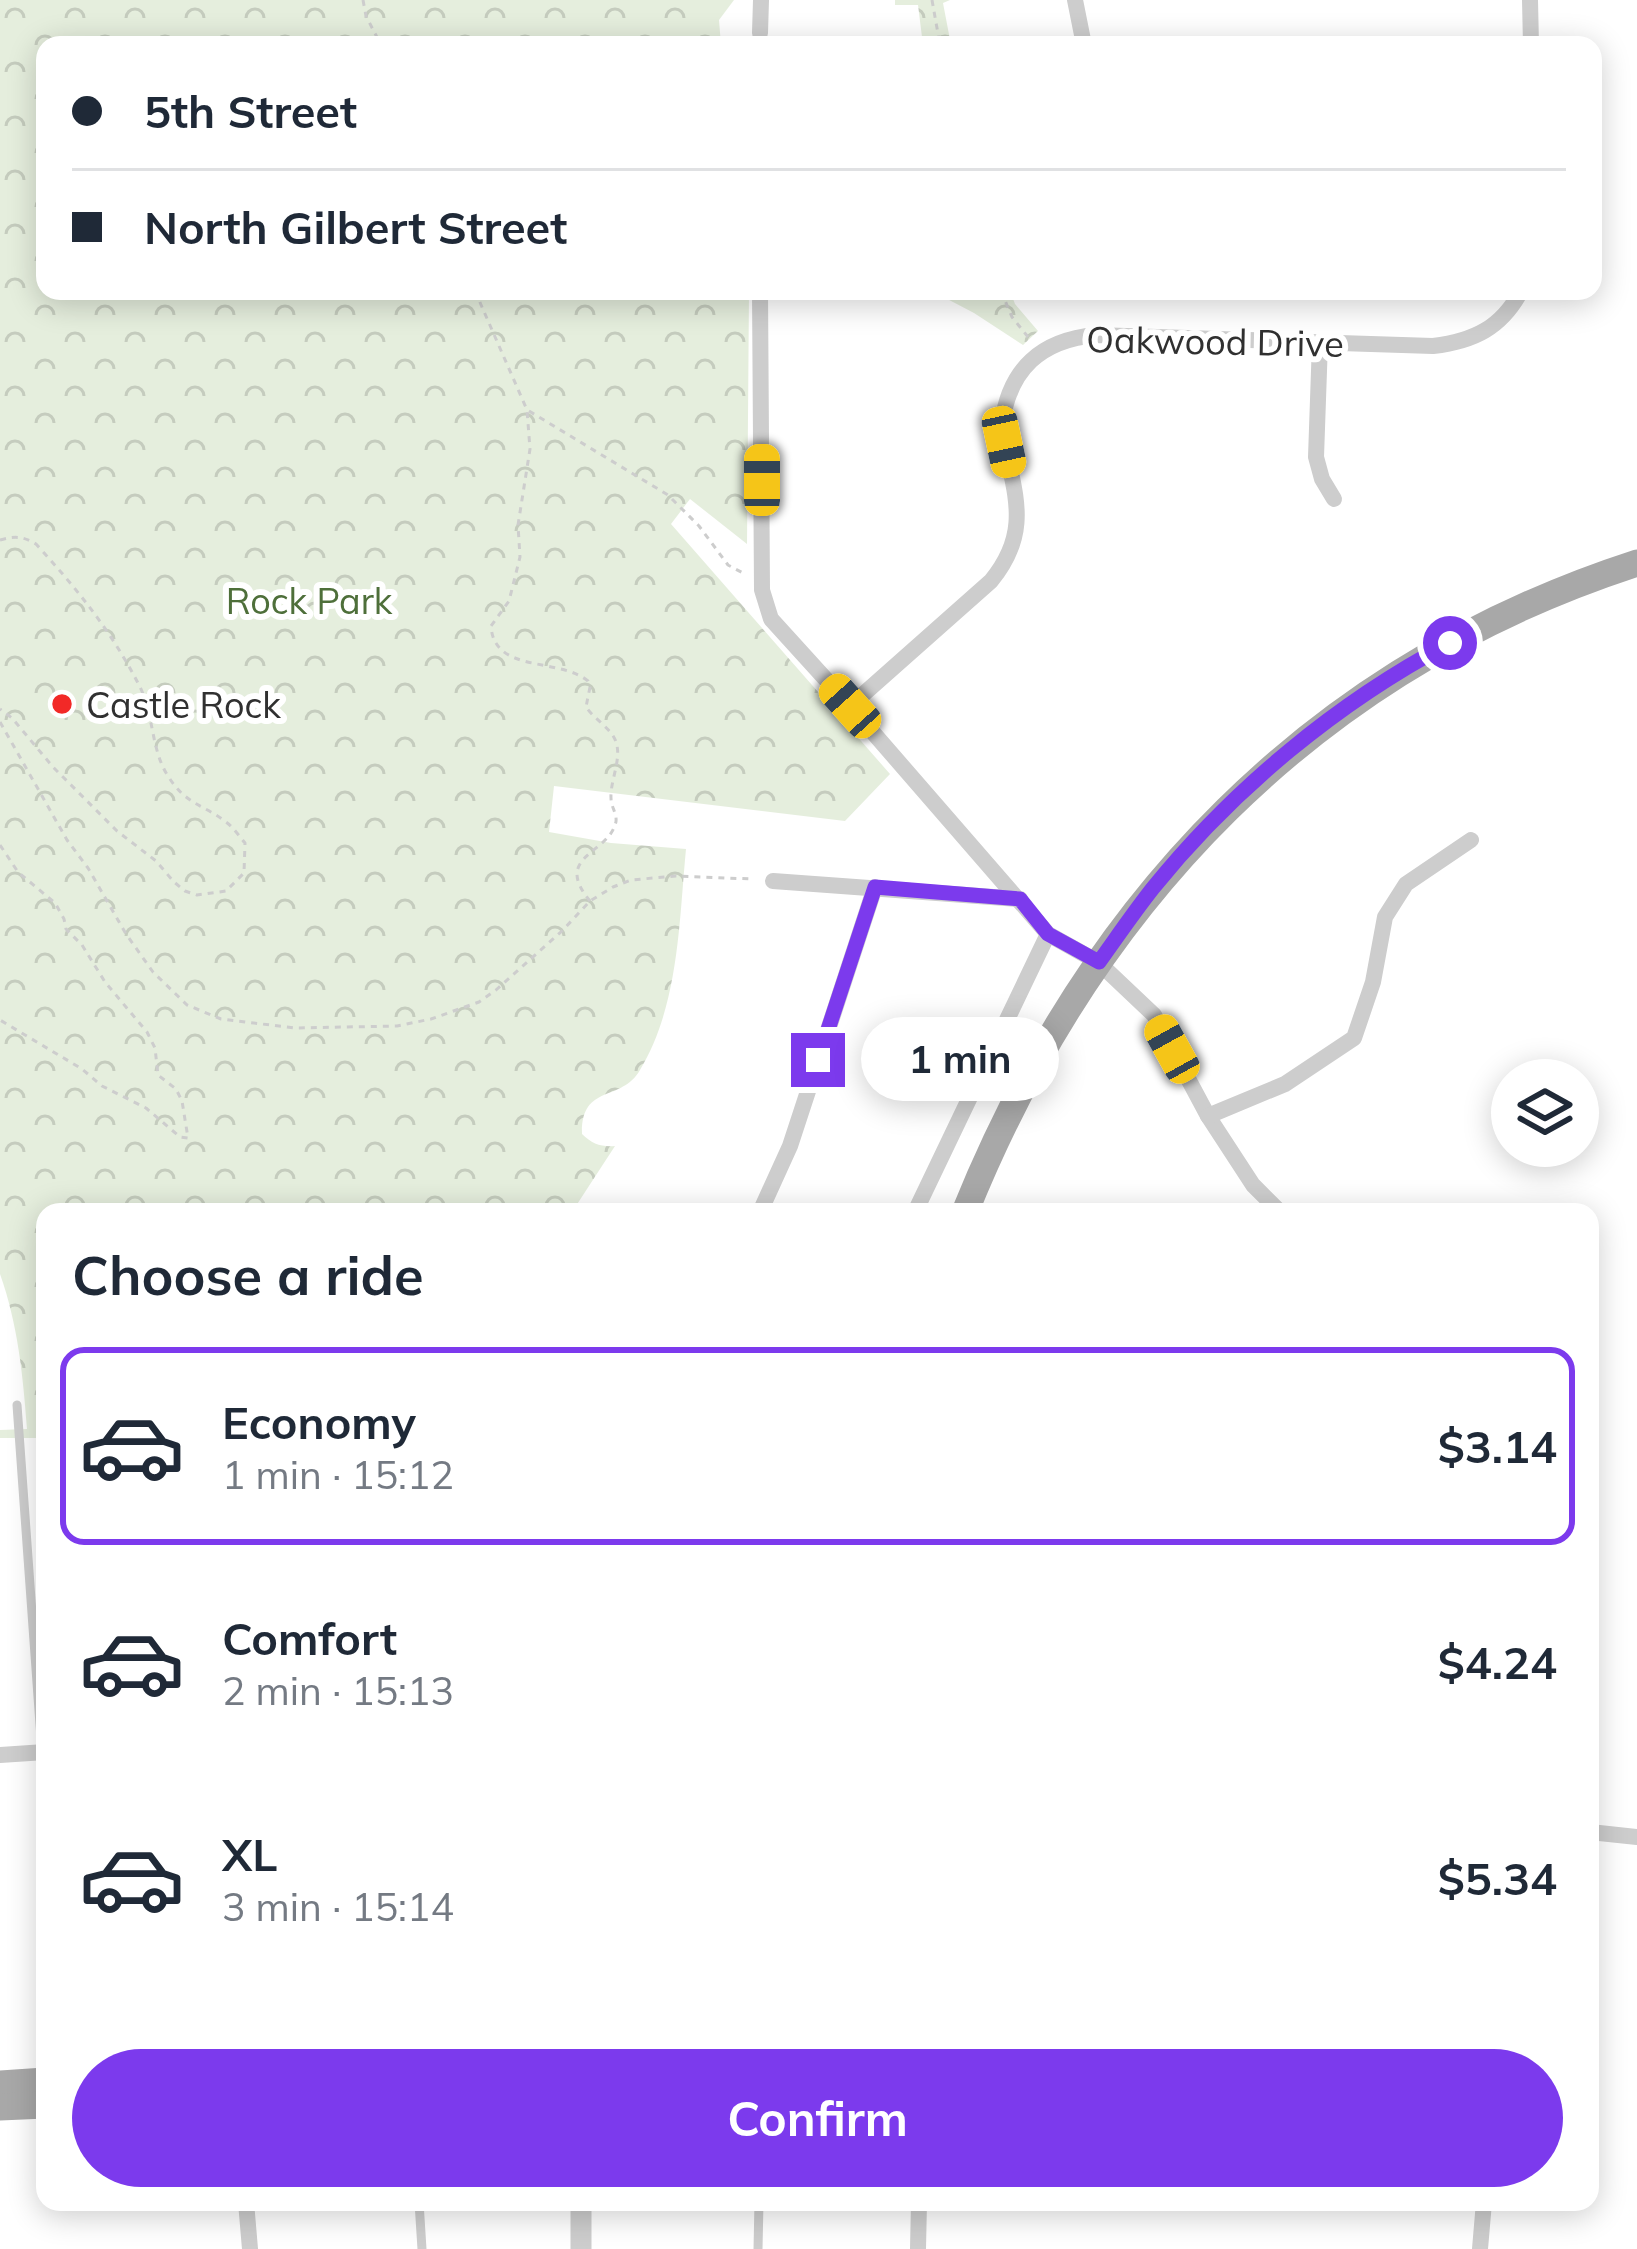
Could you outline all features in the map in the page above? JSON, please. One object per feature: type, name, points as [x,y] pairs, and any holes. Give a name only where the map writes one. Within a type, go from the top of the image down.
[{"type":"main road","points":[[969,1203],[1018,1093],[1099,962],[1153,888],[1219,815],[1312,734],[1382,682],[1474,630],[1637,562]]},
{"type":"main road","points":[[0,2084],[36,2082]]},
{"type":"main road","points":[[0,2107],[36,2105]]},
{"type":"street","points":[[760,33],[761,0]]},
{"type":"street","points":[[1075,0],[1082,36]]},
{"type":"street","points":[[1530,0],[1531,36]]},
{"type":"street","points":[[760,300],[763,575],[765,604],[772,620],[1048,934],[1099,962],[1154,1015],[1208,1116],[1252,1185],[1271,1203]]},
{"type":"street","name":"Oakwood Drive","points":[[850,706],[1005,564],[1018,517],[1001,424],[1003,410],[1015,379],[1058,342],[1096,335],[1456,344],[1495,326],[1514,300]]},
{"type":"street","points":[[1320,342],[1316,458],[1334,499]]},
{"type":"street","points":[[1208,1116],[1285,1084],[1354,1038],[1373,982],[1385,917],[1406,884],[1471,840]]},
{"type":"street","points":[[773,881],[1020,899]]},
{"type":"street","points":[[764,1203],[790,1146],[875,887]]},
{"type":"street","points":[[919,1203],[1048,934]]},
{"type":"street","points":[[0,1755],[36,1753]]},
{"type":"street","points":[[1599,1833],[1637,1837]]},
{"type":"street","points":[[247,2211],[250,2249]]},
{"type":"street","points":[[580,2211],[580,2249]]},
{"type":"street","points":[[918,2249],[919,2211]]},
{"type":"street","points":[[1480,2249],[1483,2211]]},
{"type":"lane","points":[[17,1405],[36,1659]]},
{"type":"lane","points":[[32,1612],[36,1612]]},
{"type":"lane","points":[[420,2211],[422,2249]]},
{"type":"lane","points":[[758,2249],[759,2211]]},
{"type":"path","points":[[363,0],[376,36]]},
{"type":"path","points":[[932,0],[938,36]]},
{"type":"path","points":[[479,300],[527,410],[530,449],[518,525],[520,557],[509,601],[491,626],[491,634],[499,650],[513,658],[568,669],[587,681],[586,707],[618,748],[610,802],[616,823],[578,869],[579,887],[590,901]]},
{"type":"path","points":[[1005,300],[1012,317],[1041,353]]},
{"type":"path","points":[[527,410],[668,495],[728,565],[739,572],[763,575]]},
{"type":"path","points":[[0,540],[26,538],[36,544],[98,616],[139,684],[163,768],[180,793],[226,822],[245,843],[244,873],[226,891],[197,895],[185,891],[157,861],[117,831],[0,709]]},
{"type":"path","points":[[0,722],[67,840],[153,972],[187,1005],[221,1019],[295,1028],[397,1026],[478,1002],[590,901],[613,887],[653,877],[698,875],[773,881]]},
{"type":"path","points":[[0,845],[18,872],[55,903],[66,929],[147,1032],[155,1048],[158,1075],[176,1089],[182,1101],[188,1138],[0,1020]]},
{"type":"green space","name":"Rock Park","points":[[0,0],[734,0],[719,20],[720,36],[36,36],[36,300],[749,300],[747,544],[690,499],[671,524],[890,774],[845,821],[554,786],[549,832],[686,849],[675,962],[663,1018],[632,1080],[588,1107],[582,1134],[597,1144],[615,1146],[578,1203],[36,1203],[36,1438],[0,1438],[0,1430],[27,1429],[19,1350],[0,1274]]},
{"type":"green space","points":[[895,0],[950,0],[943,3],[949,36],[922,36],[918,5],[895,5]]},
{"type":"green space","points":[[949,300],[1013,300],[1038,331],[1023,345]]},
{"type":"place","name":"Castle Rock","points":[[62,704]]},
{"type":"route","points":[[818,1060],[875,887],[1020,899],[1048,934],[1099,962],[1153,888],[1240,795],[1382,682],[1450,643]]}]
